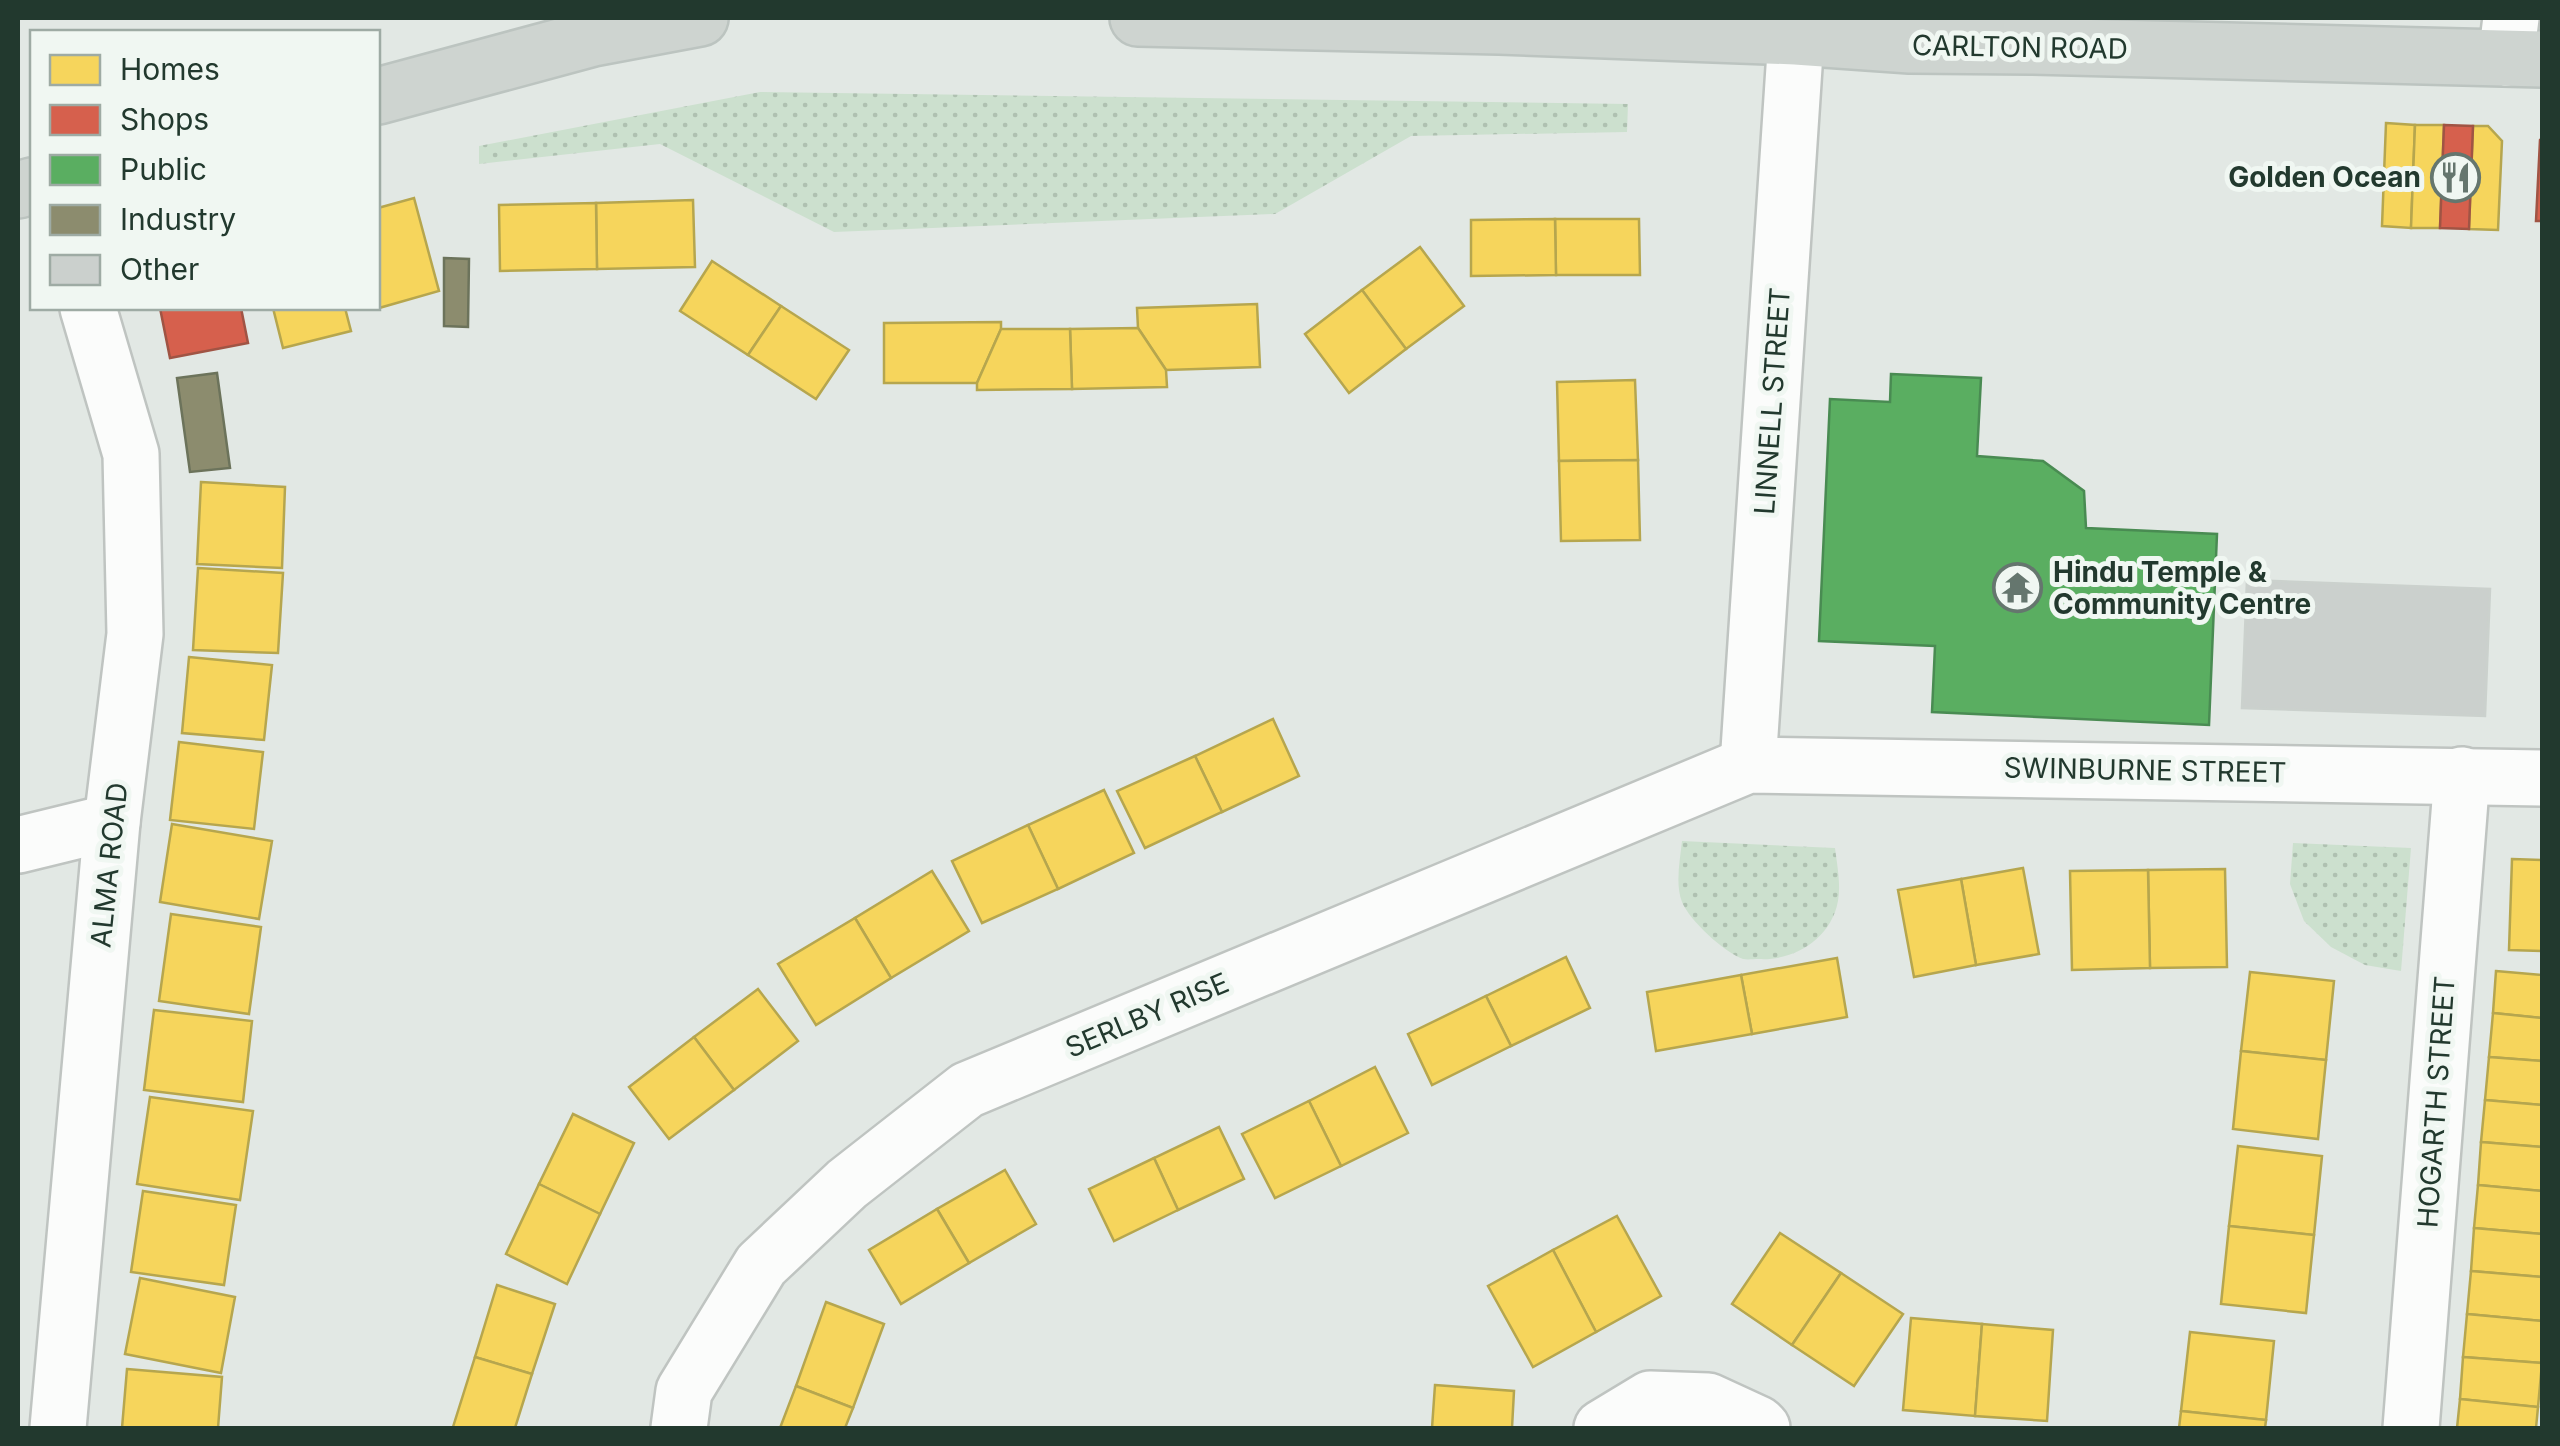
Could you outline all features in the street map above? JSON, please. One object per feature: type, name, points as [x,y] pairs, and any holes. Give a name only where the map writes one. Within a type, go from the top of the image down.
[{"type":"main road","points":[[380,95],[593,38],[700,18]]},
{"type":"main road","name":"CARLTON ROAD","points":[[1138,18],[1499,22],[1796,37],[1910,32],[2049,46],[2520,44]]},
{"type":"street","name":"LINNELL STREET","points":[[1748,764],[1796,37]]},
{"type":"street","name":"ALMA ROAD","points":[[58,1428],[112,822],[135,634],[131,454],[89,310]]},
{"type":"street","name":"SWINBURNE STREET","points":[[1748,764],[2542,778]]},
{"type":"street","name":"SERLBY RISE","points":[[678,1428],[684,1391],[762,1264],[847,1184],[967,1090],[1748,764]]},
{"type":"street","name":"HOGARTH STREET","points":[[2411,1428],[2462,775]]},
{"type":"street","points":[[18,845],[112,822]]},
{"type":"street","points":[[1602,1428],[1650,1398],[1708,1401],[1762,1428]]},
{"type":"green space","points":[[760,92],[1628,104],[1627,132],[1411,136],[1275,214],[834,232],[660,144],[479,164],[479,146]]},
{"type":"green space","points":[[1682,841],[1835,848],[1838,901],[1828,926],[1798,952],[1772,959],[1735,956],[1700,926],[1682,902],[1678,880]]},
{"type":"green space","points":[[2293,843],[2411,848],[2401,971],[2365,965],[2331,947],[2304,921],[2290,884]]},
{"type":"building: Homes","points":[[2386,123],[2415,125],[2411,228],[2382,226]]},
{"type":"building: Homes","points":[[2415,125],[2444,125],[2440,228],[2411,228]]},
{"type":"building: Homes","points":[[2473,126],[2488,126],[2502,141],[2498,230],[2469,229]]},
{"type":"building: Homes","points":[[414,198],[439,291],[380,308],[380,207]]},
{"type":"building: Homes","points":[[693,200],[695,267],[597,269],[596,203]]},
{"type":"building: Homes","points":[[596,203],[597,269],[500,271],[499,205]]},
{"type":"building: Homes","points":[[1555,219],[1639,219],[1640,275],[1556,275]]},
{"type":"building: Homes","points":[[1555,219],[1556,275],[1471,276],[1471,220]]},
{"type":"building: Homes","points":[[1420,247],[1464,306],[1406,349],[1362,290]]},
{"type":"building: Homes","points":[[712,261],[781,306],[748,355],[680,311]]},
{"type":"building: Homes","points":[[1362,290],[1406,349],[1349,393],[1305,334]]},
{"type":"building: Homes","points":[[1257,304],[1260,367],[1166,370],[1138,328],[1137,308]]},
{"type":"building: Homes","points":[[781,306],[849,350],[816,399],[748,355]]},
{"type":"building: Homes","points":[[274,310],[346,310],[351,331],[283,348]]},
{"type":"building: Homes","points":[[1001,322],[977,383],[884,383],[884,323]]},
{"type":"building: Homes","points":[[1138,328],[1166,370],[1167,387],[1072,389],[1070,329]]},
{"type":"building: Homes","points":[[1001,329],[1070,329],[1072,389],[977,390]]},
{"type":"building: Homes","points":[[1635,380],[1638,460],[1559,461],[1557,382]]},
{"type":"building: Homes","points":[[1638,460],[1640,540],[1561,541],[1559,461]]},
{"type":"building: Homes","points":[[201,482],[285,487],[282,568],[197,564]]},
{"type":"building: Homes","points":[[198,568],[283,573],[278,653],[193,650]]},
{"type":"building: Homes","points":[[189,657],[272,665],[264,740],[182,733]]},
{"type":"building: Homes","points":[[1273,719],[1299,776],[1222,812],[1195,756]]},
{"type":"building: Homes","points":[[179,742],[263,752],[254,829],[170,820]]},
{"type":"building: Homes","points":[[1195,756],[1222,812],[1145,848],[1117,791]]},
{"type":"building: Homes","points":[[1104,790],[1134,853],[1058,889],[1028,825]]},
{"type":"building: Homes","points":[[172,824],[272,841],[259,919],[160,902]]},
{"type":"building: Homes","points":[[1028,825],[1058,889],[982,923],[952,861]]},
{"type":"building: Homes","points":[[2512,859],[2542,860],[2542,951],[2509,950]]},
{"type":"building: Homes","points":[[2023,868],[2039,954],[1976,965],[1961,879]]},
{"type":"building: Homes","points":[[2225,869],[2227,967],[2150,968],[2148,870]]},
{"type":"building: Homes","points":[[2148,870],[2150,968],[2072,970],[2070,871]]},
{"type":"building: Homes","points":[[932,871],[969,931],[891,978],[855,918]]},
{"type":"building: Homes","points":[[1961,879],[1976,965],[1914,977],[1898,890]]},
{"type":"building: Homes","points":[[171,914],[261,927],[249,1014],[159,1001]]},
{"type":"building: Homes","points":[[855,918],[891,978],[816,1025],[778,964]]},
{"type":"building: Homes","points":[[1566,957],[1590,1008],[1511,1046],[1486,996]]},
{"type":"building: Homes","points":[[1837,958],[1847,1017],[1752,1034],[1741,975]]},
{"type":"building: Homes","points":[[2496,971],[2542,975],[2542,1018],[2493,1013]]},
{"type":"building: Homes","points":[[2250,972],[2334,981],[2326,1060],[2241,1051]]},
{"type":"building: Homes","points":[[1741,975],[1752,1034],[1656,1051],[1647,992]]},
{"type":"building: Homes","points":[[758,989],[798,1041],[734,1090],[694,1037]]},
{"type":"building: Homes","points":[[1486,996],[1511,1046],[1432,1085],[1408,1034]]},
{"type":"building: Homes","points":[[154,1010],[252,1021],[243,1102],[144,1090]]},
{"type":"building: Homes","points":[[2493,1013],[2542,1018],[2542,1061],[2489,1057]]},
{"type":"building: Homes","points":[[694,1037],[734,1090],[669,1139],[629,1087]]},
{"type":"building: Homes","points":[[2241,1051],[2326,1060],[2318,1139],[2233,1129]]},
{"type":"building: Homes","points":[[2489,1057],[2542,1061],[2542,1105],[2485,1100]]},
{"type":"building: Homes","points":[[1375,1067],[1408,1133],[1341,1166],[1309,1101]]},
{"type":"building: Homes","points":[[150,1097],[253,1111],[240,1200],[137,1184]]},
{"type":"building: Homes","points":[[2485,1100],[2542,1105],[2542,1147],[2481,1142]]},
{"type":"building: Homes","points":[[1309,1101],[1341,1166],[1275,1198],[1242,1134]]},
{"type":"building: Homes","points":[[573,1114],[634,1143],[600,1214],[539,1184]]},
{"type":"building: Homes","points":[[1219,1127],[1244,1179],[1178,1210],[1154,1158]]},
{"type":"building: Homes","points":[[2481,1142],[2542,1147],[2542,1191],[2478,1185]]},
{"type":"building: Homes","points":[[2238,1146],[2322,1156],[2314,1235],[2229,1226]]},
{"type":"building: Homes","points":[[1154,1158],[1178,1210],[1114,1241],[1089,1189]]},
{"type":"building: Homes","points":[[1005,1170],[1036,1224],[969,1263],[937,1209]]},
{"type":"building: Homes","points":[[539,1184],[600,1214],[567,1284],[506,1254]]},
{"type":"building: Homes","points":[[2478,1185],[2542,1191],[2542,1234],[2474,1228]]},
{"type":"building: Homes","points":[[143,1191],[236,1205],[224,1285],[131,1272]]},
{"type":"building: Homes","points":[[937,1209],[969,1263],[901,1304],[869,1250]]},
{"type":"building: Homes","points":[[1617,1216],[1661,1296],[1596,1332],[1553,1250]]},
{"type":"building: Homes","points":[[2229,1226],[2314,1235],[2306,1313],[2221,1304]]},
{"type":"building: Homes","points":[[2474,1228],[2542,1234],[2542,1277],[2471,1271]]},
{"type":"building: Homes","points":[[1780,1233],[1841,1273],[1792,1345],[1732,1304]]},
{"type":"building: Homes","points":[[1553,1250],[1596,1332],[1533,1367],[1488,1286]]},
{"type":"building: Homes","points":[[2471,1271],[2542,1277],[2542,1321],[2467,1314]]},
{"type":"building: Homes","points":[[1841,1273],[1903,1314],[1854,1386],[1792,1345]]},
{"type":"building: Homes","points":[[140,1278],[235,1297],[221,1373],[125,1354]]},
{"type":"building: Homes","points":[[497,1285],[555,1304],[532,1374],[475,1357]]},
{"type":"building: Homes","points":[[826,1302],[884,1324],[853,1408],[796,1386]]},
{"type":"building: Homes","points":[[2467,1314],[2542,1321],[2542,1363],[2463,1357]]},
{"type":"building: Homes","points":[[1911,1318],[1982,1324],[1975,1416],[1903,1410]]},
{"type":"building: Homes","points":[[1982,1324],[2053,1330],[2047,1421],[1975,1416]]},
{"type":"building: Homes","points":[[2190,1332],[2274,1341],[2266,1420],[2181,1411]]},
{"type":"building: Homes","points":[[475,1357],[532,1374],[515,1428],[453,1427]]},
{"type":"building: Homes","points":[[2463,1357],[2542,1363],[2538,1407],[2460,1399]]},
{"type":"building: Homes","points":[[127,1369],[222,1377],[218,1428],[122,1428]]},
{"type":"building: Homes","points":[[1435,1385],[1514,1391],[1512,1428],[1432,1428]]},
{"type":"building: Homes","points":[[796,1386],[853,1408],[845,1428],[780,1428]]},
{"type":"building: Homes","points":[[2460,1399],[2538,1407],[2536,1428],[2457,1428]]},
{"type":"building: Homes","points":[[2181,1411],[2266,1420],[2265,1428],[2179,1428]]},
{"type":"building: Shops","name":"Golden Ocean","points":[[2444,125],[2473,126],[2469,229],[2440,228]]},
{"type":"building: Shops","points":[[2540,140],[2542,221],[2536,221]]},
{"type":"building: Shops","points":[[160,310],[241,310],[248,343],[170,358]]},
{"type":"building: Public","name":"Hindu Temple & Community Centre","points":[[1891,374],[1981,378],[1977,456],[2043,461],[2084,491],[2086,528],[2217,534],[2209,725],[1932,712],[1935,646],[1819,641],[1830,399],[1890,402]]},
{"type":"building: Industry","points":[[444,258],[469,259],[468,327],[444,326]]},
{"type":"building: Industry","points":[[217,373],[230,468],[190,472],[177,378]]},
{"type":"building: Other","points":[[2247,580],[2490,589],[2485,716],[2242,708]]},
{"type":"place","name":"Golden Ocean","points":[[2456,177]]},
{"type":"place","name":"Hindu Temple & Community Centre","points":[[2018,588]]}]
